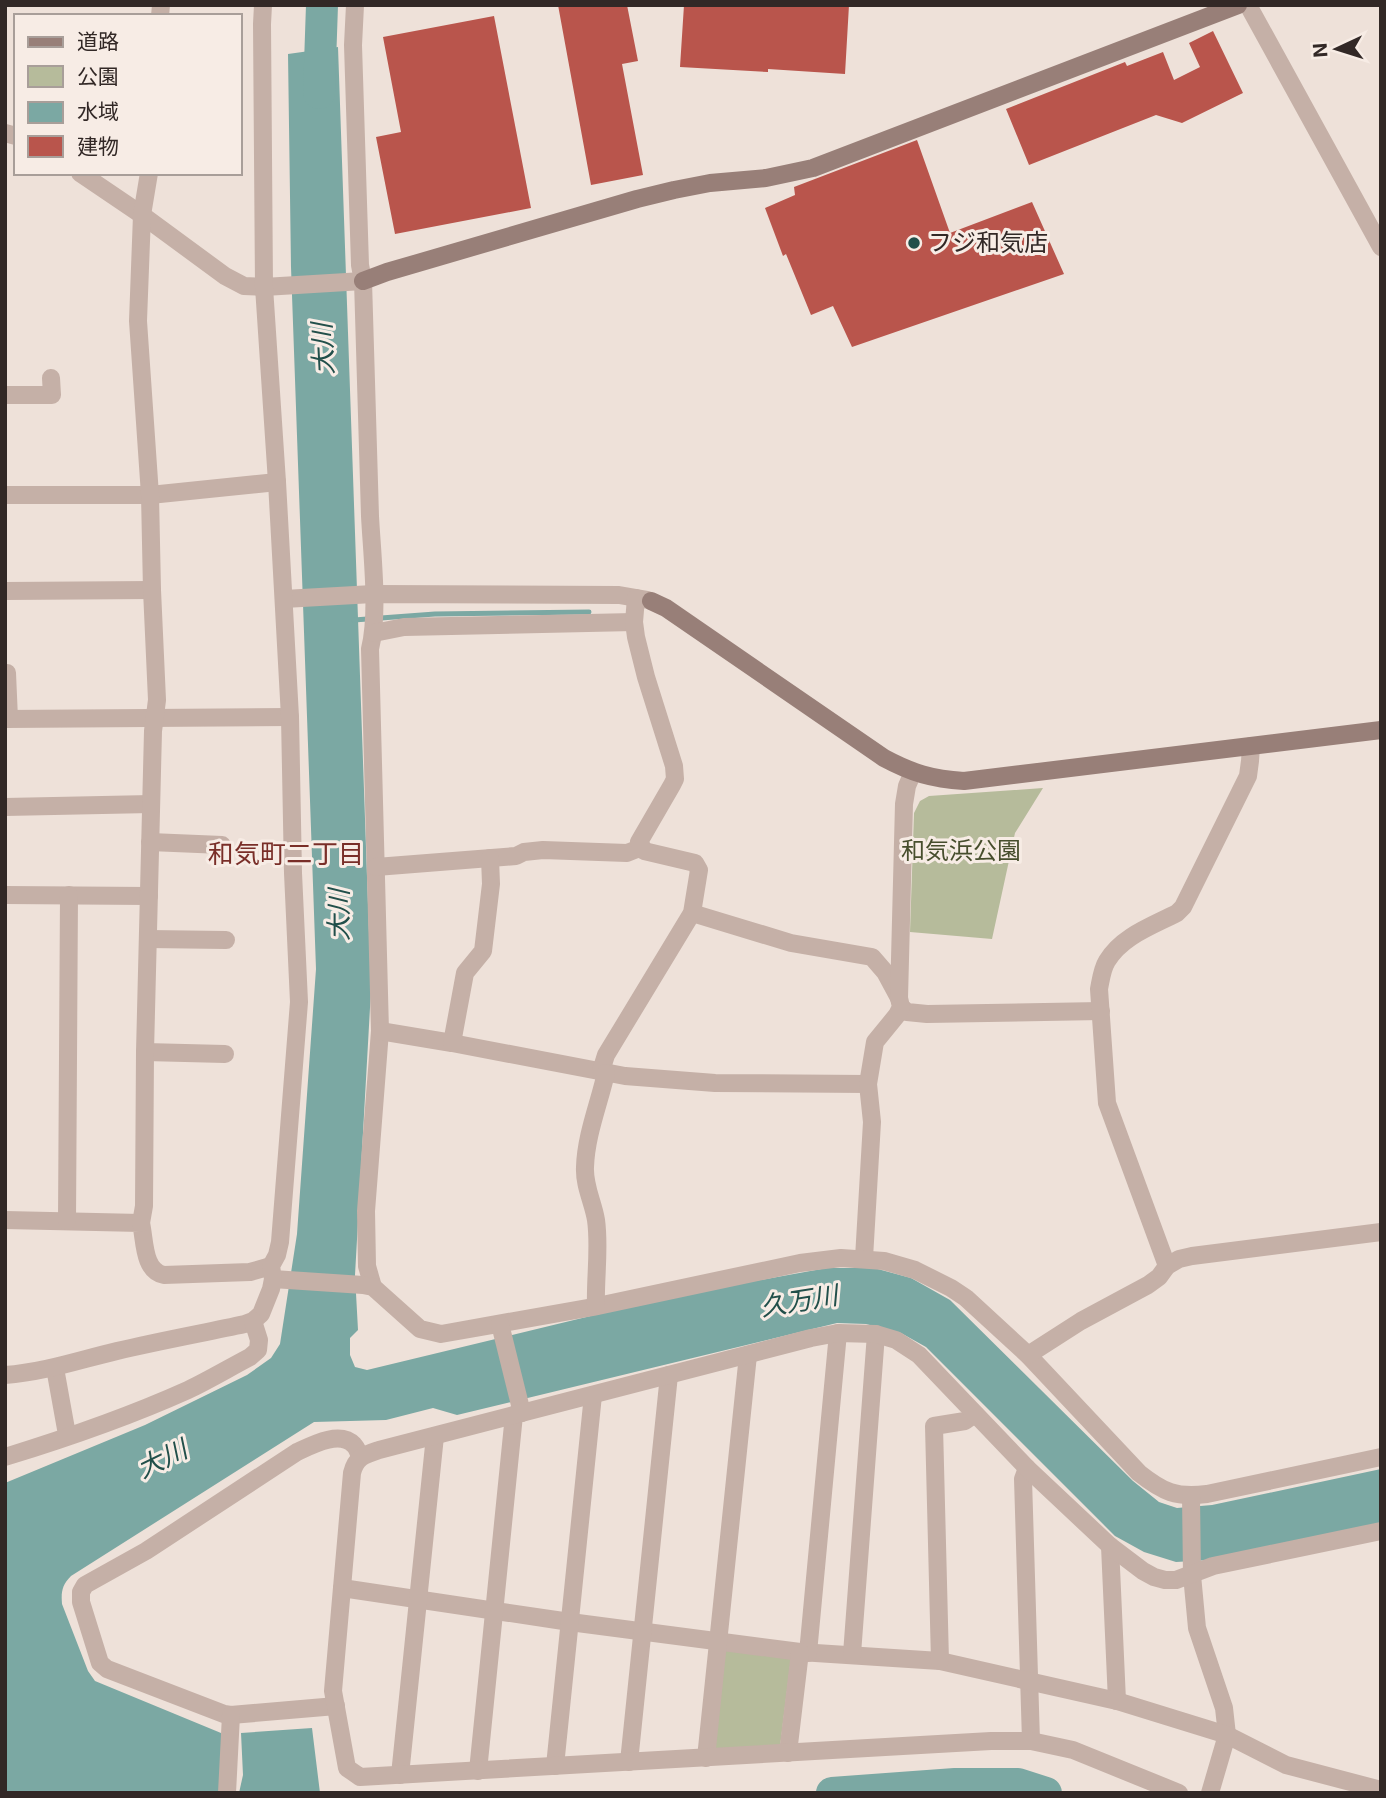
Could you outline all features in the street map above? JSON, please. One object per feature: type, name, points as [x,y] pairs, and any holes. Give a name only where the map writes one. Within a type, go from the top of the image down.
[{"type":"street","points":[[5,1375],[55,1368],[118,1351],[246,1324],[261,1314],[276,1275],[283,1218],[299,1002],[293,873],[287,599],[277,482],[263,5]]},
{"type":"street","points":[[355,5],[353,45],[356,161],[374,630],[370,649],[380,1031],[366,1211],[368,1286]]},
{"type":"street","points":[[83,175],[225,276],[244,286],[270,287],[360,281],[637,199],[710,183],[766,178],[813,168],[1238,5]]},
{"type":"street","points":[[1248,5],[1381,247]]},
{"type":"street","points":[[149,175],[142,215],[138,321],[150,495],[158,700],[151,804],[144,1206],[141,1223],[150,1268],[163,1275],[250,1272],[368,1286],[420,1329],[441,1334],[501,1329],[800,1263],[841,1258],[884,1261],[915,1270],[967,1298],[1028,1356],[1139,1473],[1165,1491],[1191,1500],[1381,1457]]},
{"type":"street","points":[[5,395],[52,395],[51,379]]},
{"type":"street","points":[[5,495],[150,495],[277,482]]},
{"type":"street","points":[[5,591],[152,590]]},
{"type":"street","points":[[287,599],[619,595],[644,599],[666,608],[884,758],[913,772],[934,778],[964,781],[1381,730]]},
{"type":"street","points":[[596,1306],[596,1217],[588,1193],[585,1171],[586,1149],[606,1055],[692,913],[699,870],[695,863],[644,850],[639,842],[672,785],[675,773],[646,677],[634,622],[644,599]]},
{"type":"street","points":[[374,630],[634,622]]},
{"type":"street","points":[[7,673],[7,719],[290,717]]},
{"type":"street","points":[[1167,1266],[1107,1102],[1100,989],[1102,973],[1107,961],[1124,941],[1177,913],[1183,907],[1248,776],[1251,746]]},
{"type":"street","points":[[864,1258],[872,1122],[868,1084],[876,1042],[897,1015],[900,1002],[904,804],[913,772]]},
{"type":"street","points":[[5,807],[151,804]]},
{"type":"street","points":[[150,842],[222,845]]},
{"type":"street","points":[[376,867],[516,856],[524,852],[543,850],[627,853],[642,847]]},
{"type":"street","points":[[452,1043],[465,973],[483,951],[491,884],[489,858]]},
{"type":"street","points":[[5,895],[149,896]]},
{"type":"street","points":[[67,1221],[69,895]]},
{"type":"street","points":[[692,913],[791,943],[872,957],[893,952],[901,944]]},
{"type":"street","points":[[148,939],[226,940]]},
{"type":"street","points":[[872,957],[885,972],[907,1012],[927,1014],[1101,1011]]},
{"type":"street","points":[[380,1031],[625,1076],[715,1083],[868,1084]]},
{"type":"street","points":[[145,1052],[225,1054]]},
{"type":"street","points":[[5,1220],[141,1223]]},
{"type":"street","points":[[1028,1356],[1081,1321],[1148,1285],[1159,1277],[1167,1266],[1179,1259],[1192,1255],[1381,1232]]},
{"type":"street","points":[[5,1457],[80,1434],[134,1412],[189,1389],[250,1357],[258,1350],[259,1339],[253,1321]]},
{"type":"street","points":[[478,1770],[519,1410],[501,1329]]},
{"type":"street","points":[[788,1753],[804,1652],[838,1333]]},
{"type":"street","points":[[1179,1793],[1073,1750],[1031,1741],[991,1741],[360,1777],[347,1768],[334,1691],[354,1464],[360,1456],[519,1410],[593,1395],[838,1333],[876,1334],[896,1340],[919,1355],[1027,1468],[1110,1546],[1154,1577],[1177,1580],[1192,1570],[1381,1531]]},
{"type":"street","points":[[852,1654],[876,1334]]},
{"type":"street","points":[[706,1758],[748,1354]]},
{"type":"street","points":[[55,1368],[66,1429]]},
{"type":"street","points":[[629,1762],[669,1375]]},
{"type":"street","points":[[555,1766],[593,1395]]},
{"type":"street","points":[[940,1661],[934,1426],[965,1421],[975,1414]]},
{"type":"street","points":[[400,1775],[435,1436]]},
{"type":"street","points":[[336,1706],[224,1714],[107,1670],[100,1663],[80,1602],[85,1585],[146,1551],[297,1452],[337,1439],[354,1445],[360,1456]]},
{"type":"street","points":[[1027,1468],[1023,1479],[1031,1741]]},
{"type":"street","points":[[1191,1500],[1192,1570],[1197,1628],[1224,1708],[1227,1735],[1210,1793]]},
{"type":"street","points":[[1110,1546],[1117,1701]]},
{"type":"street","points":[[342,1588],[718,1642],[804,1652],[940,1661],[1117,1701],[1227,1735],[1286,1765],[1381,1790]]},
{"type":"street","points":[[227,1793],[232,1715]]},
{"type":"green space","name":"和気浜公園","points":[[1043,788],[1015,833],[992,939],[910,932],[914,813],[920,801],[929,796]]},
{"type":"green space","points":[[723,1650],[791,1658],[780,1747],[713,1750]]},
{"type":"water","name":"久万川","points":[[338,47],[371,990],[355,1275],[358,1330],[350,1338],[350,1355],[355,1367],[367,1370],[677,1295],[827,1268],[874,1268],[911,1278],[950,1300],[1133,1481],[1159,1502],[1177,1508],[1212,1505],[1381,1469],[1381,1524],[1210,1560],[1176,1562],[1144,1552],[1115,1536],[926,1347],[901,1333],[866,1324],[837,1323],[457,1415],[433,1408],[386,1420],[314,1422],[71,1576],[63,1589],[62,1604],[88,1671],[95,1681],[221,1733],[221,1793],[5,1793],[5,1483],[145,1425],[247,1375],[271,1358],[280,1344],[297,1234],[316,969],[291,267],[288,54]]},
{"type":"water","points":[[312,1728],[320,1793],[239,1793],[243,1775],[241,1733]]},
{"type":"building","points":[[558,5],[627,5],[638,61],[622,64],[643,175],[591,185]]},
{"type":"building","points":[[684,5],[849,5],[845,74],[680,67]]},
{"type":"building","points":[[494,16],[531,208],[395,234],[376,137],[401,132],[383,37]]},
{"type":"building","points":[[1213,31],[1243,93],[1182,123],[1156,115],[1029,165],[1006,109],[1125,62],[1127,66],[1163,52],[1174,80],[1200,67],[1189,43]]},
{"type":"building","name":"フジ和気店","points":[[917,140],[950,233],[1032,202],[1064,274],[852,347],[833,306],[811,315],[786,254],[783,256],[765,208],[795,195],[794,187]]},
{"type":"waterway","name":"大川","points":[[319,93],[322,5]]},
{"type":"waterway","points":[[354,620],[435,614],[589,612]]},
{"type":"waterway","points":[[832,1793],[955,1784],[1018,1784],[1046,1793]]},
{"type":"place","name":"フジ和気店","points":[[914,243]]},
{"type":"district","name":"和気町二丁目","points":[[286,854]]}]
